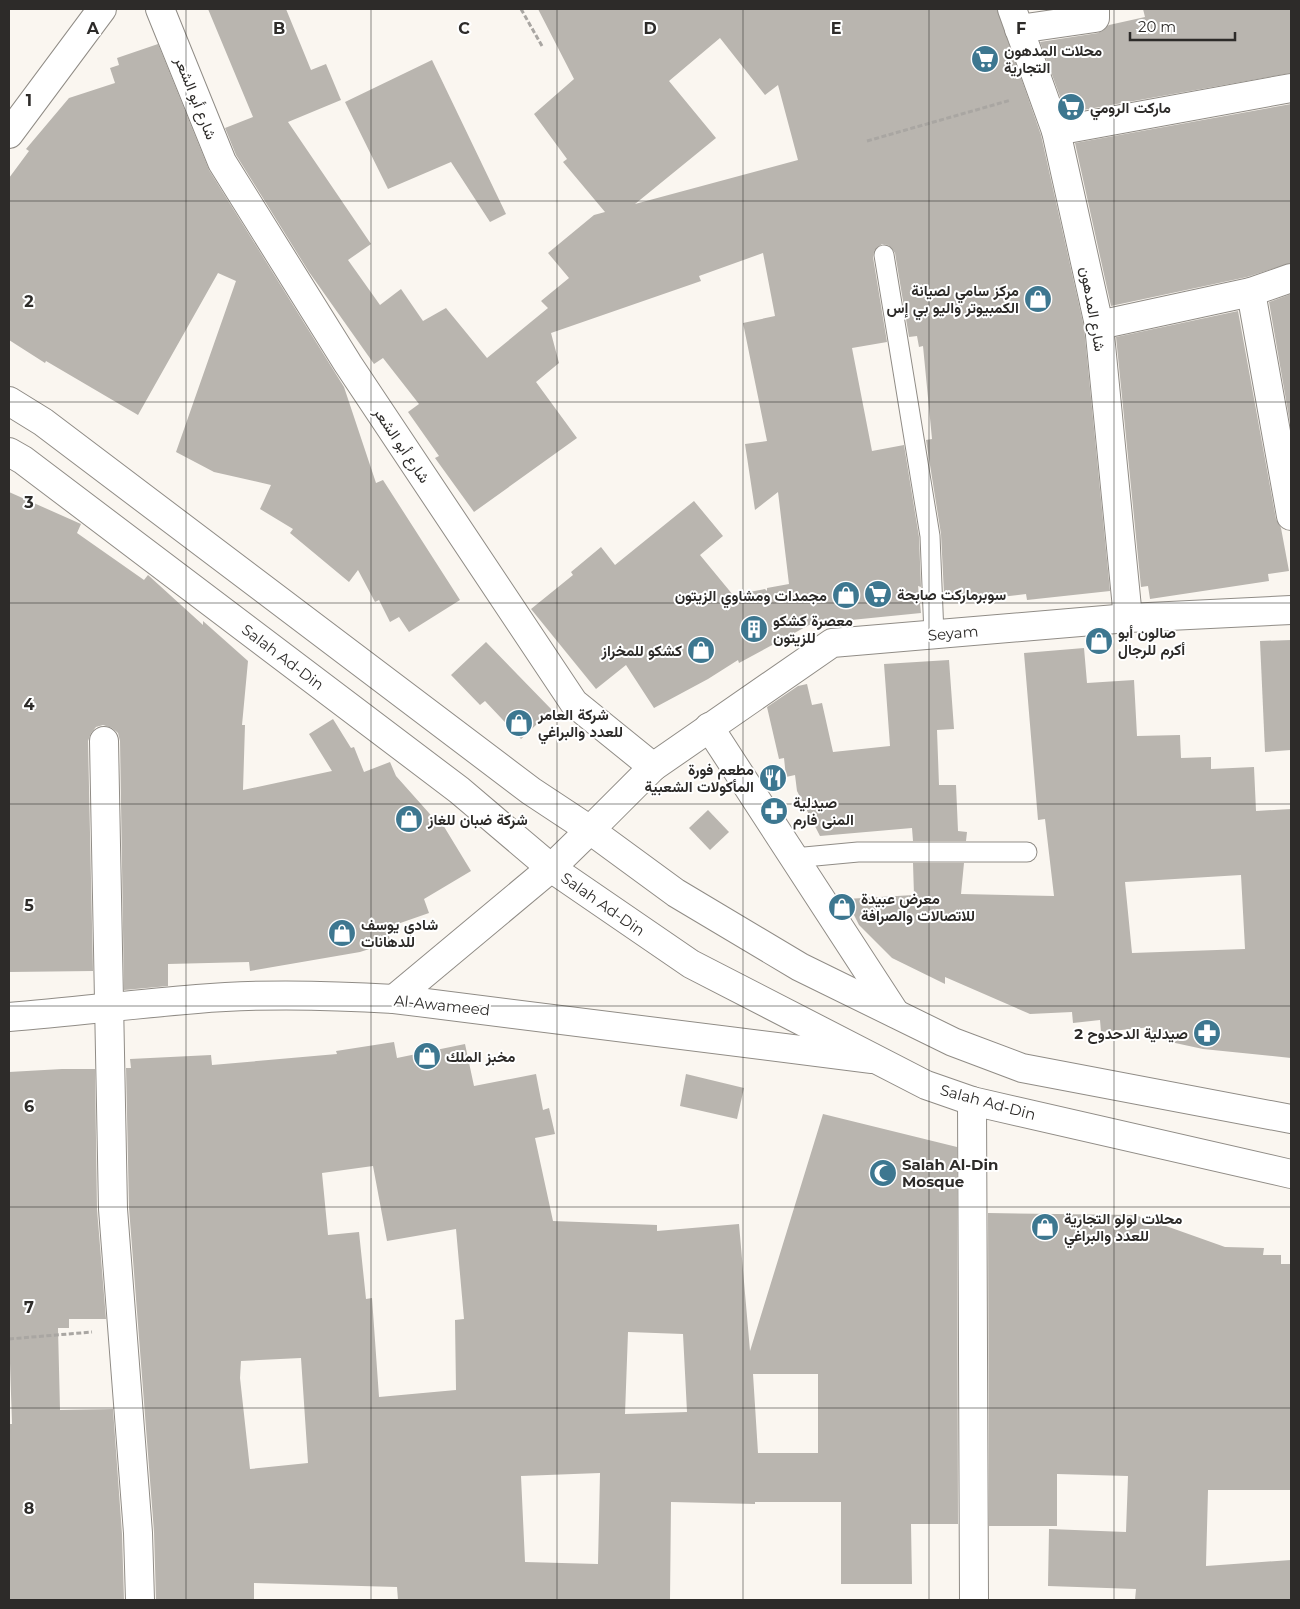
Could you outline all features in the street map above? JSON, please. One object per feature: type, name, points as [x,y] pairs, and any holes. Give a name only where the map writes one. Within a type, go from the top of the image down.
[{"type":"main road","points":[[9,134],[102,9]]},
{"type":"main road","name":"شارع أبو الشعر","points":[[160,9],[222,162],[348,364],[574,703],[653,767]]},
{"type":"main road","points":[[1016,19],[1095,18],[1095,9]]},
{"type":"main road","name":"شارع المدهون","points":[[1016,19],[1056,131],[1099,325],[1128,618]]},
{"type":"main road","points":[[1056,131],[1291,88]]},
{"type":"main road","points":[[1099,325],[1251,292],[1291,278]]},
{"type":"main road","points":[[1251,292],[1288,472],[1291,516]]},
{"type":"main road","points":[[9,401],[51,428],[531,791],[590,830],[676,894],[800,967],[953,1042],[1022,1068],[1291,1119]]},
{"type":"main road","name":"Salah Ad-Din","points":[[9,452],[31,466],[459,790],[551,868],[691,964],[926,1085],[972,1101],[1291,1174]]},
{"type":"main road","name":"Seyam","points":[[653,767],[832,643],[1128,618],[1291,610]]},
{"type":"main road","points":[[709,728],[895,1013]]},
{"type":"main road","points":[[104,740],[113,1209],[138,1532],[140,1600]]},
{"type":"main road","points":[[394,999],[551,868],[653,767]]},
{"type":"main road","name":"Al-Awameed","points":[[9,1017],[199,999],[315,995],[394,999],[874,1059]]},
{"type":"main road","points":[[972,1101],[974,1600]]},
{"type":"lane","points":[[884,255],[930,536],[934,635]]},
{"type":"lane","points":[[794,858],[858,852],[1027,852]]},
{"type":"path","points":[[521,9],[542,46]]},
{"type":"path","points":[[868,141],[1041,92]]},
{"type":"path","points":[[9,1339],[63,1336],[122,1327]]},
{"type":"building","points":[[208,9],[286,9],[311,70],[326,64],[341,100],[288,122],[371,244],[348,260],[380,305],[401,289],[423,321],[446,308],[487,358],[548,308],[541,301],[569,278],[548,253],[594,215],[605,212],[563,162],[567,159],[534,114],[574,79],[538,9],[997,9],[1041,135],[1084,327],[1110,591],[1027,600],[1026,594],[967,601],[944,594],[941,534],[926,440],[932,439],[923,346],[919,347],[917,336],[909,337],[895,253],[888,245],[882,244],[874,251],[873,257],[887,342],[852,348],[872,451],[904,445],[919,537],[921,587],[918,586],[921,613],[811,624],[739,663],[738,660],[708,679],[654,708],[626,665],[596,689],[531,609],[573,575],[571,572],[601,547],[615,565],[694,501],[723,536],[700,555],[733,595],[765,589],[767,591],[767,588],[789,584],[778,492],[755,510],[745,444],[767,441],[743,323],[775,316],[763,253],[699,276],[701,281],[551,333],[559,363],[536,382],[577,438],[474,512],[435,458],[439,456],[408,412],[419,404],[383,358],[374,364],[309,272],[236,155],[225,128],[253,117]],"holes":[[[720,38],[765,95],[778,85],[798,160],[635,204],[716,138],[669,81]]]},
{"type":"building","points":[[1143,9],[1291,9],[1291,73],[1066,113],[1040,42],[1098,33],[1109,25],[1145,17]]},
{"type":"building","points":[[158,44],[209,170],[344,387],[376,483],[383,480],[460,600],[409,632],[399,617],[390,622],[379,600],[375,602],[358,570],[349,582],[290,533],[293,529],[260,509],[271,485],[214,472],[176,452],[236,281],[218,273],[138,415],[46,361],[45,363],[9,340],[9,178],[29,151],[26,149],[69,98],[115,83],[110,68],[119,65],[117,58]]},
{"type":"building","points":[[432,60],[506,214],[490,222],[451,162],[388,189],[345,102]]},
{"type":"building","points":[[1291,104],[1291,263],[1247,277],[1111,306],[1075,143]]},
{"type":"building","points":[[1291,294],[1291,429],[1269,302]]},
{"type":"building","points":[[1238,311],[1276,519],[1281,528],[1289,571],[1268,574],[1269,581],[1150,599],[1148,586],[1141,587],[1116,337]]},
{"type":"building","points":[[9,492],[81,524],[77,533],[144,580],[148,575],[203,625],[203,621],[248,661],[242,725],[245,725],[243,790],[332,771],[309,734],[333,719],[351,748],[354,747],[364,772],[390,762],[396,776],[437,822],[440,820],[471,871],[424,899],[429,913],[386,928],[391,942],[360,952],[250,971],[249,962],[168,964],[168,986],[124,990],[120,741],[118,733],[112,728],[103,725],[96,727],[88,741],[93,971],[9,972]]},
{"type":"building","points":[[1291,640],[1291,750],[1265,752],[1260,641]]},
{"type":"building","points":[[486,642],[552,710],[521,739],[485,701],[480,705],[451,675]]},
{"type":"building","points":[[1084,648],[1087,683],[1134,680],[1137,736],[1180,735],[1181,758],[1211,757],[1211,769],[1254,767],[1256,811],[1291,809],[1291,1058],[1203,1049],[1152,1038],[1152,1027],[1101,1032],[1100,1020],[1073,1023],[1072,1012],[1030,1014],[945,977],[945,984],[892,958],[859,925],[846,899],[914,895],[913,863],[964,863],[961,894],[1054,896],[1045,819],[1038,820],[1024,653]],"holes":[[[1241,875],[1245,949],[1132,953],[1125,882]]]},
{"type":"building","points":[[949,660],[954,729],[937,730],[939,785],[956,785],[958,831],[967,832],[966,841],[913,841],[912,828],[820,836],[797,791],[795,775],[786,777],[784,758],[779,759],[767,707],[798,686],[807,684],[812,705],[822,703],[833,752],[890,746],[884,664]]},
{"type":"building","points":[[708,810],[729,832],[710,850],[689,828]]},
{"type":"building","points":[[394,1042],[397,1058],[465,1044],[474,1086],[536,1074],[543,1110],[549,1108],[555,1134],[535,1138],[553,1221],[657,1225],[657,1231],[739,1224],[750,1351],[823,1114],[957,1147],[958,1524],[911,1524],[912,1584],[841,1584],[841,1502],[755,1502],[755,1504],[671,1502],[670,1600],[398,1600],[397,1587],[254,1583],[254,1600],[156,1600],[154,1532],[129,1208],[126,1068],[131,1068],[130,1059],[211,1055],[212,1065],[337,1054],[336,1051]],"holes":[[[373,1166],[387,1241],[456,1229],[464,1319],[455,1320],[456,1390],[379,1397],[372,1298],[366,1299],[359,1232],[328,1235],[322,1173]],[[628,1332],[683,1334],[687,1412],[625,1414]],[[301,1358],[308,1463],[250,1469],[240,1378],[241,1361]],[[753,1374],[818,1374],[818,1453],[758,1453]],[[600,1473],[598,1564],[525,1562],[521,1476]]]},
{"type":"building","points":[[95,1069],[97,1209],[106,1319],[69,1319],[69,1328],[58,1328],[60,1410],[113,1409],[122,1534],[124,1600],[9,1600],[9,1424],[12,1424],[9,1333],[9,1072]]},
{"type":"building","points":[[686,1074],[744,1088],[737,1119],[680,1106]]},
{"type":"building","points":[[988,1213],[1135,1215],[1225,1247],[1264,1248],[1263,1255],[1281,1255],[1281,1264],[1291,1264],[1291,1490],[1208,1490],[1206,1566],[1291,1560],[1291,1600],[1135,1600],[1136,1589],[1048,1586],[1049,1529],[1126,1532],[1128,1476],[1057,1474],[1057,1526],[989,1526]]},
{"type":"place","name":"محلات المدهون التجارية","points":[[985,59]]},
{"type":"place","name":"ماركت الرومي","points":[[1071,107]]},
{"type":"place","name":"مركز سامي لصيانة الكمبيوتر واليو بي إس","points":[[1038,299]]},
{"type":"place","name":"سوبرماركت صابحة","points":[[878,594]]},
{"type":"place","name":"مجمدات ومشاوي الزيتون","points":[[846,595]]},
{"type":"place","name":"معصرة كشكو للزيتون","points":[[754,629]]},
{"type":"place","name":"صالون أبو أكرم للرجال","points":[[1099,641]]},
{"type":"place","name":"كشكو للمخراز","points":[[701,650]]},
{"type":"place","name":"شركة العامر للعدد والبراغي","points":[[519,723]]},
{"type":"place","name":"مطعم فورة المأكولات الشعبية","points":[[773,778]]},
{"type":"place","name":"صيدلية المنى فارم","points":[[774,811]]},
{"type":"place","name":"شركة ضبان للغاز","points":[[409,819]]},
{"type":"place","name":"معرض عبيدة للاتصالات والصرافة","points":[[842,907]]},
{"type":"place","name":"شادي يوسف للدهانات","points":[[342,933]]},
{"type":"place","name":"صيدلية الدحدوح 2","points":[[1207,1033]]},
{"type":"place","name":"مخبز الملك","points":[[427,1056]]},
{"type":"place","name":"Salah Al-Din Mosque","points":[[883,1173]]},
{"type":"place","name":"محلات لولو التجارية للعدد والبراغي","points":[[1045,1227]]}]
